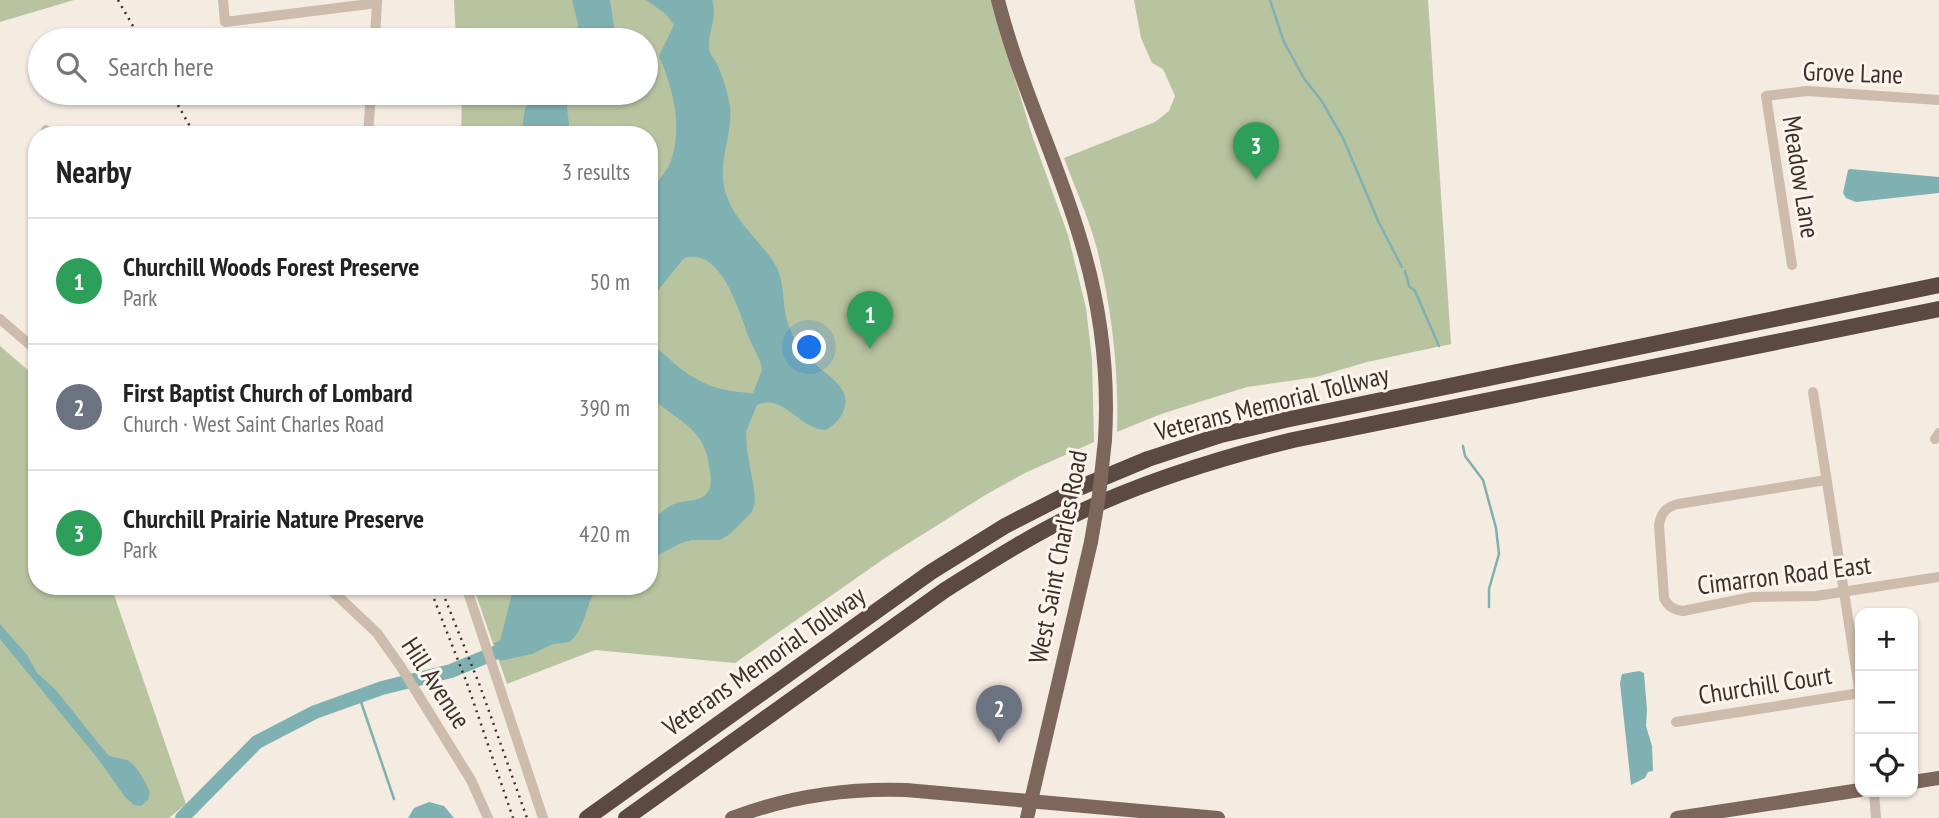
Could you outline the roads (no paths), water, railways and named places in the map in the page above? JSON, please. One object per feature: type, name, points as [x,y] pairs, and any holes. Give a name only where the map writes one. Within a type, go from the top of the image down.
[{"type":"highway","name":"Veterans Memorial Tollway","points":[[587,818],[973,545],[1081,487],[1127,467],[1221,435],[1285,420],[1939,284]]},
{"type":"highway","name":"Veterans Memorial Tollway","points":[[626,818],[944,590],[995,558],[1079,512],[1156,480],[1233,455],[1293,440],[1939,309]]},
{"type":"main road","name":"West Saint Charles Road","points":[[998,0],[1016,65],[1074,219],[1088,267],[1103,354],[1105,440],[1099,495],[1091,542],[1027,818]]},
{"type":"main road","points":[[1918,781],[1939,778]]},
{"type":"main road","points":[[732,818],[798,799],[870,790],[906,790],[1218,818]]},
{"type":"main road","points":[[1677,818],[1855,791]]},
{"type":"street","points":[[223,0],[225,22],[377,2],[376,28]]},
{"type":"street","name":"Grove Lane","points":[[1766,96],[1807,91],[1939,100]]},
{"type":"street","name":"Meadow Lane","points":[[1766,96],[1792,265]]},
{"type":"street","points":[[369,126],[370,105]]},
{"type":"street","points":[[0,319],[28,343]]},
{"type":"street","points":[[1813,392],[1856,671]]},
{"type":"street","name":"Cimarron Road East","points":[[1826,480],[1670,506],[1660,520],[1664,598],[1670,607],[1678,610],[1752,597],[1844,593],[1939,577]]},
{"type":"street","name":"Hill Avenue","points":[[337,595],[377,633],[401,667],[471,780],[488,818]]},
{"type":"street","points":[[469,595],[543,818]]},
{"type":"street","name":"Churchill Court","points":[[1676,722],[1855,695]]},
{"type":"street","points":[[1875,797],[1877,818]]},
{"type":"water","points":[[572,0],[610,0],[614,28],[578,28]]},
{"type":"water","points":[[646,0],[712,0],[714,12],[709,50],[722,76],[730,107],[723,170],[725,191],[739,219],[777,268],[786,317],[801,350],[836,382],[845,396],[846,403],[838,421],[825,430],[807,424],[784,407],[767,403],[757,405],[746,432],[755,502],[752,512],[720,540],[692,540],[658,555],[658,515],[676,503],[704,496],[711,481],[708,457],[697,435],[658,402],[658,350],[693,377],[721,389],[753,393],[762,370],[735,300],[719,272],[709,262],[698,257],[684,258],[658,290],[658,182],[671,161],[676,134],[675,107],[659,56],[674,25],[666,14]]},
{"type":"water","points":[[527,105],[567,105],[569,126],[522,126]]},
{"type":"water","points":[[1850,169],[1939,177],[1939,193],[1856,202],[1846,198],[1843,193]]},
{"type":"water","points":[[512,595],[593,595],[580,629],[570,642],[553,644],[532,654],[500,661],[494,643],[500,641]]},
{"type":"water","points":[[0,624],[27,655],[37,673],[55,689],[107,754],[124,759],[136,768],[150,792],[148,800],[141,806],[134,805],[125,797],[99,760],[0,639]]},
{"type":"water","points":[[1639,671],[1644,673],[1646,726],[1652,746],[1653,771],[1631,785],[1620,683],[1622,674]]},
{"type":"water","points":[[429,802],[444,806],[454,818],[408,818],[414,808]]},
{"type":"waterway","points":[[1270,0],[1284,42],[1343,138],[1379,223],[1402,267]]},
{"type":"waterway","points":[[1405,271],[1409,286],[1415,291],[1439,346]]},
{"type":"waterway","points":[[1463,446],[1465,456],[1483,480],[1496,528],[1499,554],[1489,589],[1489,607]]},
{"type":"waterway","points":[[182,818],[257,742],[315,712],[382,688],[451,671],[502,650]]},
{"type":"waterway","points":[[359,696],[394,799]]},
{"type":"railway","points":[[118,0],[134,28]]},
{"type":"railway","points":[[178,105],[190,126]]},
{"type":"railway","points":[[433,595],[468,686],[513,818]]},
{"type":"railway","points":[[444,595],[480,686],[527,818]]},
{"type":"place","name":"Churchill Prairie Nature Preserve","points":[[1256,180]]},
{"type":"place","name":"Churchill Woods Forest Preserve","points":[[870,349]]},
{"type":"place","name":"First Baptist Church of Lombard","points":[[999,743]]}]
